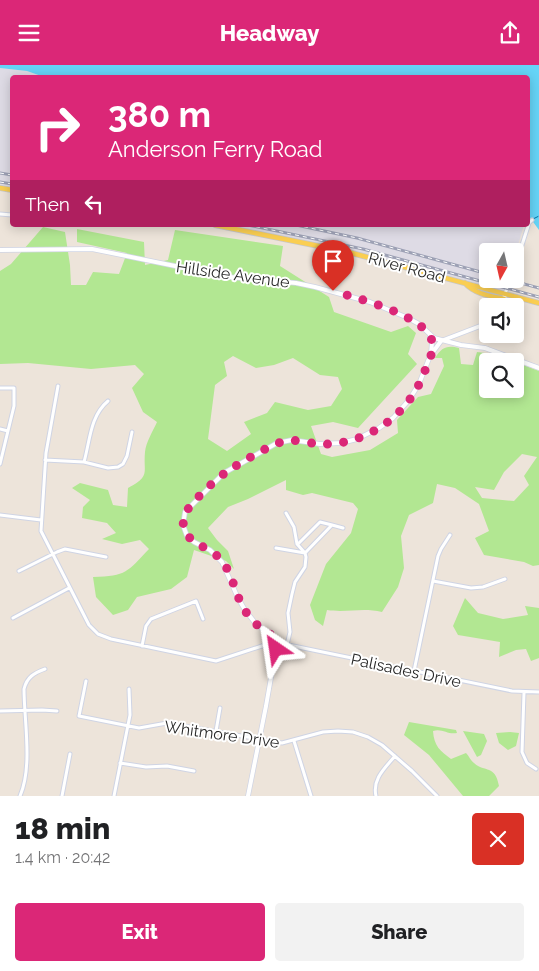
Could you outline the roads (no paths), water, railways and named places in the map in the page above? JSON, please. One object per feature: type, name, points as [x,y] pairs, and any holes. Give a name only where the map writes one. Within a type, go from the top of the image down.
[{"type":"main road","name":"River Road","points":[[225,227],[348,252],[465,282],[470,289],[477,292],[505,297]]},
{"type":"main road","points":[[505,297],[539,303]]},
{"type":"street","points":[[523,243],[528,227]]},
{"type":"street","name":"Hillside Avenue","points":[[0,250],[92,249],[229,277],[296,283],[315,287],[370,302],[408,318],[419,324],[430,336],[441,341],[485,348],[539,368]]},
{"type":"street","points":[[505,297],[508,288]]},
{"type":"street","points":[[430,356],[441,341],[479,327]]},
{"type":"street","points":[[248,796],[276,649],[271,635],[256,624],[245,610],[222,561],[210,550],[194,543],[186,536],[184,525],[185,513],[224,473],[277,443],[292,440],[320,444],[341,443],[365,436],[393,418],[410,400],[419,384],[433,346],[430,336]]},
{"type":"street","points":[[455,336],[455,343]]},
{"type":"street","points":[[58,386],[45,460],[41,520],[42,535],[89,625],[94,631],[107,638],[219,661],[274,642]]},
{"type":"street","points":[[0,388],[14,388],[14,406],[0,464]]},
{"type":"street","points":[[84,462],[95,418],[100,408],[108,401]]},
{"type":"street","points":[[0,429],[8,431]]},
{"type":"street","points":[[45,460],[84,462],[108,468],[121,466],[128,456],[132,432]]},
{"type":"street","points":[[286,513],[294,527],[297,544],[305,553],[305,567],[295,583],[290,600],[288,613],[290,632],[287,645]]},
{"type":"street","points":[[0,515],[41,520]]},
{"type":"street","points":[[297,544],[320,522],[343,528]]},
{"type":"street","points":[[305,553],[332,525]]},
{"type":"street","points":[[414,671],[439,552],[450,535]]},
{"type":"street","points":[[276,548],[305,553]]},
{"type":"street","points":[[19,571],[61,550],[106,557]]},
{"type":"street","points":[[433,581],[471,588],[484,587],[504,579]]},
{"type":"street","points":[[13,617],[69,588]]},
{"type":"street","points":[[142,646],[146,626],[153,618],[196,601],[203,619]]},
{"type":"street","name":"Palisades Drive","points":[[274,642],[524,693],[539,692]]},
{"type":"street","points":[[20,796],[26,768],[24,689],[27,681],[33,674],[45,669]]},
{"type":"street","name":"Whitmore Drive","points":[[86,681],[79,716],[142,728],[167,723],[282,743],[323,732],[345,731],[368,737],[382,745],[437,796]]},
{"type":"street","points":[[114,796],[130,713],[129,689]]},
{"type":"street","points":[[524,693],[522,752],[527,763],[536,769]]},
{"type":"street","points":[[216,731],[220,708]]},
{"type":"street","points":[[0,711],[57,711]]},
{"type":"street","points":[[294,741],[311,796]]},
{"type":"street","points":[[62,796],[70,754]]},
{"type":"street","points":[[376,796],[374,787],[377,779],[395,756]]},
{"type":"street","points":[[120,763],[146,767],[167,766],[194,771]]},
{"type":"water","points":[[0,65],[539,65],[539,230],[530,218],[530,75],[38,75],[27,71],[0,68]]},
{"type":"railway","points":[[0,173],[10,175]]},
{"type":"railway","points":[[0,182],[10,184]]},
{"type":"railway","points":[[258,227],[363,249],[539,297]]},
{"type":"railway","points":[[305,227],[357,238],[479,272]]},
{"type":"railway","points":[[524,284],[539,288]]}]
